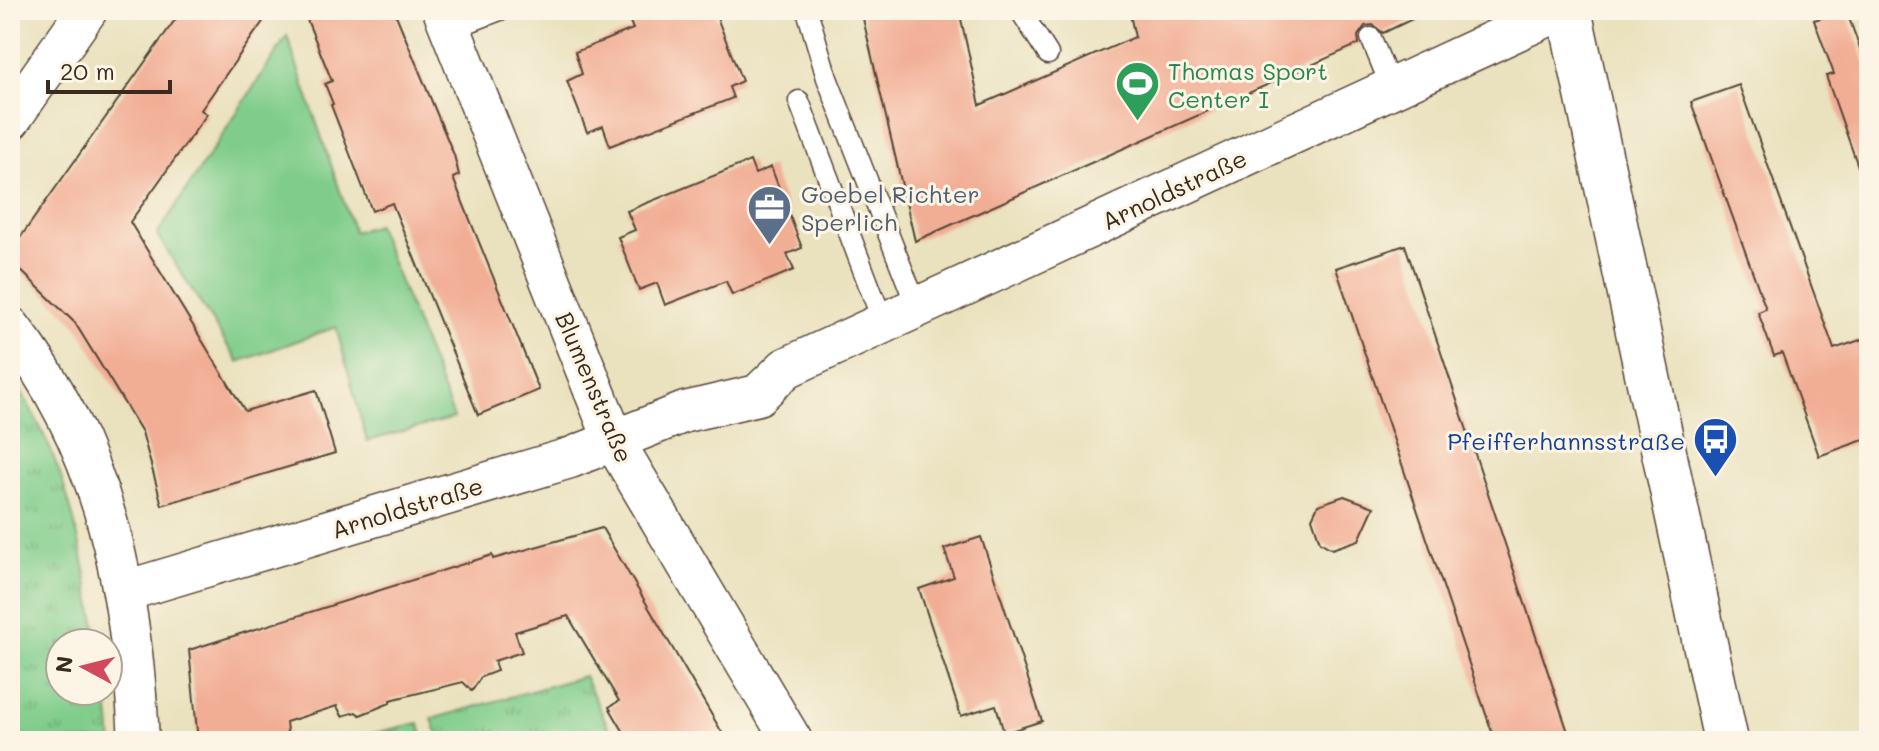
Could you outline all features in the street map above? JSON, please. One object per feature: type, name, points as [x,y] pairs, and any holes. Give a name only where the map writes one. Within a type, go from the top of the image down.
[{"type":"street","points":[[10,120],[87,10]]},
{"type":"street","name":"Arnoldstraße","points":[[125,591],[615,443],[685,412],[746,368],[786,368],[1561,10]]},
{"type":"street","points":[[1569,10],[1726,741]]},
{"type":"street","name":"Blumenstraße","points":[[447,20],[615,443],[792,741]]},
{"type":"street","points":[[10,327],[49,381],[80,441],[104,508],[125,591],[136,664],[139,741]]},
{"type":"lane","points":[[447,20],[500,10]]},
{"type":"lane","points":[[807,10],[900,314]]},
{"type":"lane","points":[[1020,10],[1048,54]]},
{"type":"lane","points":[[1371,38],[1392,89]]},
{"type":"lane","points":[[799,101],[900,314]]},
{"type":"green space","points":[[287,36],[354,232],[377,225],[454,418],[367,441],[336,327],[238,362],[157,235]]},
{"type":"green space","points":[[10,375],[46,440],[70,504],[96,627],[44,627],[44,707],[109,707],[112,741],[10,741]]},
{"type":"green space","points":[[584,676],[615,741],[440,741],[432,719]]},
{"type":"green space","points":[[419,723],[425,741],[339,741]]},
{"type":"building","points":[[182,10],[271,10],[201,110],[207,114],[130,222],[245,411],[316,390],[335,453],[162,505],[142,432],[75,323],[10,260],[10,252]]},
{"type":"building","points":[[303,10],[394,10],[454,155],[459,175],[453,178],[539,390],[478,415],[392,203],[372,211],[331,105],[325,84],[332,81]]},
{"type":"building","points":[[625,10],[714,10],[742,81],[729,87],[733,98],[610,146],[603,126],[587,132],[567,81],[582,74],[575,52],[633,29]]},
{"type":"building","points":[[861,10],[959,10],[980,105],[1135,37],[1129,10],[1431,10],[1383,33],[1373,25],[1365,26],[1358,36],[1359,44],[915,241]]},
{"type":"building","points":[[1846,10],[1869,73],[1869,182],[1864,183],[1826,76],[1834,74],[1814,20]]},
{"type":"building","points":[[1739,85],[1834,349],[1869,337],[1869,438],[1819,456],[1782,353],[1774,356],[1758,312],[1766,309],[1691,102]]},
{"type":"building","points":[[750,161],[755,174],[771,167],[802,248],[787,254],[794,270],[732,295],[726,281],[665,305],[657,283],[639,290],[618,237],[635,230],[627,211]]},
{"type":"building","points":[[1405,245],[1571,741],[1495,741],[1336,268]]},
{"type":"building","points":[[1344,496],[1374,507],[1359,540],[1332,549],[1320,542],[1312,518],[1318,505]]},
{"type":"building","points":[[602,528],[727,741],[629,741],[609,707],[619,701],[568,616],[515,632],[522,652],[494,661],[497,671],[481,677],[472,691],[463,682],[390,700],[390,703],[360,715],[356,712],[342,716],[337,706],[286,722],[288,741],[198,741],[189,650],[492,555],[493,559]]},
{"type":"building","points":[[981,537],[1042,721],[1004,733],[996,705],[961,716],[919,589],[954,577],[944,549]]},
{"type":"place","name":"Thomas Sport Center I","points":[[1137,123]]},
{"type":"place","name":"Goebel Richter Sperlich","points":[[770,246]]},
{"type":"place","name":"Pfeifferhannsstraße","points":[[1716,479]]}]
